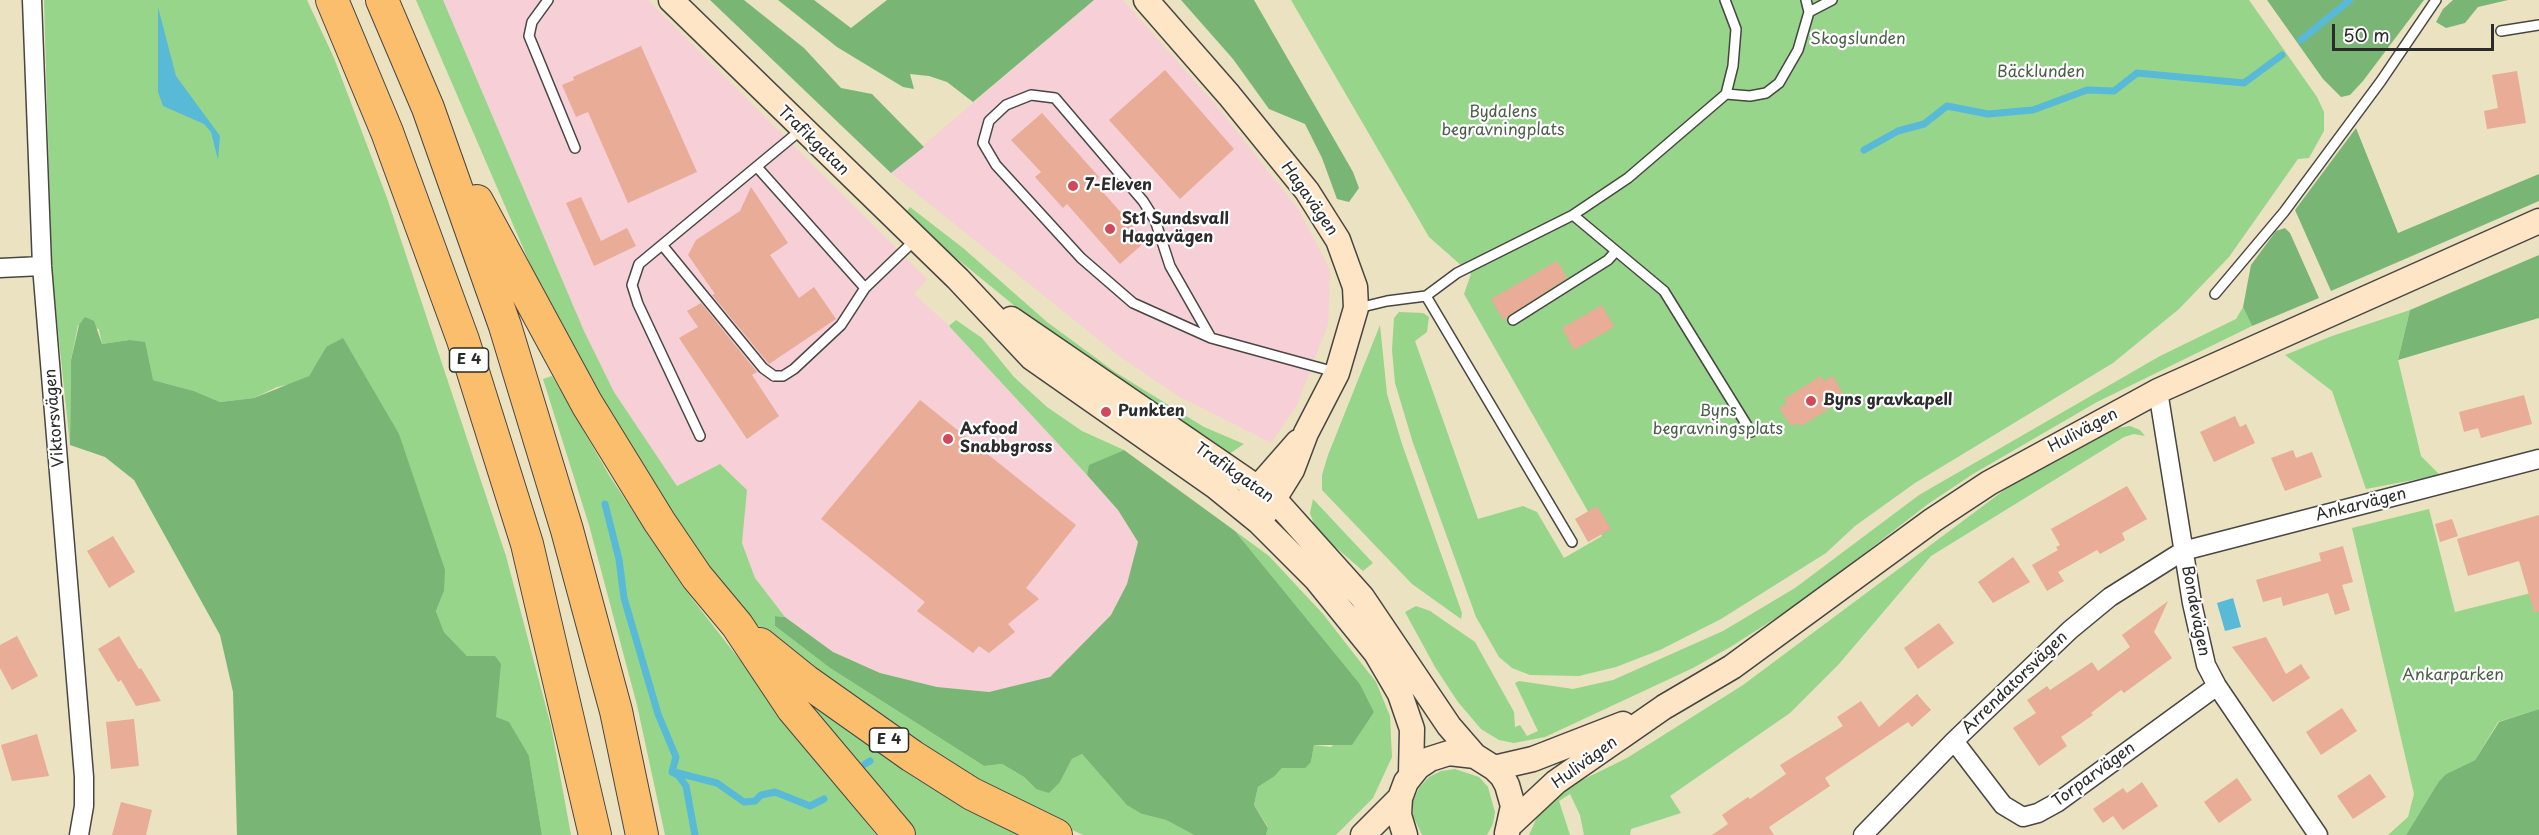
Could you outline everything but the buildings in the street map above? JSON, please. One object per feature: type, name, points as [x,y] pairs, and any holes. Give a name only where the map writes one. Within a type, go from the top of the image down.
[{"type":"highway","name":"E 4","points":[[332,0],[387,132],[463,340],[527,544],[595,835]]},
{"type":"highway","name":"E 4","points":[[382,0],[428,108],[505,326],[567,530],[616,711],[642,835]]},
{"type":"highway","name":"E 4","points":[[428,108],[622,465],[697,577],[736,625],[793,709],[899,835]]},
{"type":"highway","name":"E 4","points":[[736,625],[815,687],[912,756],[972,794],[1056,835]]},
{"type":"main road","name":"Trafikgatan","points":[[671,0],[958,279],[1032,358],[1216,487],[1250,515],[1316,579],[1376,653],[1400,694],[1412,729],[1411,774]]},
{"type":"main road","name":"Hagavägen","points":[[1146,0],[1229,95],[1318,207],[1338,240],[1355,287],[1356,309],[1337,373],[1306,433],[1292,470],[1266,494],[1250,515]]},
{"type":"main road","name":"Hulivägen","points":[[1508,830],[1556,782],[1664,707],[1742,661],[1933,520],[1989,483],[2158,391],[2539,221]]},
{"type":"main road","name":"Trafikgatan","points":[[958,279],[1043,343],[1266,494],[1362,597],[1449,726],[1507,785],[1511,795],[1508,830]]},
{"type":"main road","name":"Hulivägen","points":[[1411,774],[1430,759],[1449,753],[1485,762],[1533,759],[1664,707]]},
{"type":"main road","points":[[1363,835],[1400,798],[1411,774]]},
{"type":"main road","points":[[1400,798],[1399,815],[1405,835]]},
{"type":"street","name":"Viktorsvägen","points":[[32,0],[42,266],[84,777],[84,806],[79,835]]},
{"type":"street","points":[[0,268],[42,266]]},
{"type":"street","name":"Bondevägen","points":[[2158,391],[2198,638],[2206,665],[2217,686],[2318,835]]},
{"type":"street","name":"Ankarvägen","points":[[2183,550],[2539,459]]},
{"type":"street","name":"Arrendatorsvägen","points":[[1863,835],[1954,741],[2078,623],[2130,583],[2183,550]]},
{"type":"street","name":"Torparvägen","points":[[1954,741],[2003,806],[2023,817],[2038,813],[2058,802],[2217,686]]},
{"type":"lane","points":[[548,0],[532,22],[529,36],[575,148]]},
{"type":"lane","points":[[1356,309],[1387,301],[1426,296],[1457,273],[1573,216],[1628,178],[1726,94],[1733,66],[1736,28],[1725,0]]},
{"type":"lane","points":[[1726,94],[1750,96],[1766,93],[1779,83],[1798,50],[1809,12],[1806,0]]},
{"type":"lane","points":[[1809,12],[1832,0]]},
{"type":"lane","points":[[2215,294],[2284,212],[2381,81],[2436,0]]},
{"type":"lane","points":[[2501,32],[2539,25]]},
{"type":"lane","points":[[1211,338],[1170,266],[1155,220],[1143,201],[1055,98],[1031,95],[1006,105],[988,121],[983,143],[996,165],[1082,258],[1133,303],[1211,338],[1337,373]]},
{"type":"lane","points":[[700,436],[638,304],[632,285],[639,264],[802,129]]},
{"type":"lane","points":[[757,167],[865,288]]},
{"type":"lane","points":[[1573,216],[1664,291],[1751,432]]},
{"type":"lane","points":[[663,246],[763,368],[774,376],[783,376],[794,369],[841,326],[865,288],[916,239]]},
{"type":"lane","points":[[1513,320],[1608,260],[1616,251]]},
{"type":"lane","points":[[1426,296],[1572,542]]},
{"type":"shaded area","points":[[443,0],[648,0],[927,279],[914,294],[949,326],[1087,475],[1118,510],[1138,542],[1127,584],[1111,615],[1050,677],[989,692],[937,687],[880,673],[833,652],[785,617],[755,578],[742,543],[747,490],[720,464],[677,486],[614,392],[584,331]]},
{"type":"shaded area","points":[[1094,0],[1123,0],[1215,104],[1299,210],[1330,270],[1328,324],[1297,405],[1271,443],[1180,397],[1119,356],[891,173]]},
{"type":"green space","points":[[44,0],[307,0],[334,58],[387,198],[506,556],[551,726],[571,835],[542,835],[529,756],[496,717],[495,656],[467,656],[444,632],[436,611],[444,591],[326,347],[309,376],[296,383],[277,387],[254,398],[220,402],[194,391],[153,380],[129,340],[102,344],[99,329],[78,325],[71,360],[70,445],[52,273]]},
{"type":"green space","points":[[416,0],[443,0],[584,331],[614,392],[677,486],[720,464],[747,490],[742,543],[755,578],[785,617],[776,616],[775,626],[830,668],[984,766],[1002,764],[1024,777],[1036,789],[1060,782],[1072,759],[1082,754],[1110,785],[1142,814],[1166,820],[1194,835],[1083,835],[1041,815],[981,784],[820,676],[750,619],[709,572],[632,457],[534,273]]},
{"type":"green space","points":[[710,0],[744,0],[804,48],[841,88],[872,94],[924,147],[891,173]]},
{"type":"green space","points":[[778,0],[814,0],[851,28],[887,0],[1094,0],[973,102],[947,82],[929,76],[910,74],[914,89],[903,87],[837,47]]},
{"type":"green space","points":[[1181,0],[1254,0],[1353,172],[1359,188],[1349,202],[1337,199],[1322,158],[1305,124],[1269,109],[1233,59]]},
{"type":"green space","points":[[1291,0],[2249,0],[2317,97],[2324,112],[2324,131],[2309,158],[2298,159],[2229,257],[2179,309],[2113,363],[1915,483],[1855,526],[1826,553],[1721,619],[1660,650],[1616,667],[1579,676],[1530,675],[1512,668],[1499,657],[1476,617],[1413,443],[1395,383],[1392,350],[1394,318],[1399,312],[1423,313],[1429,317],[1427,332],[1415,341],[1478,519],[1523,506],[1537,512],[1564,558],[1602,536],[1464,294],[1471,274],[1429,237]]},
{"type":"green space","points":[[2267,0],[2424,0],[2363,81],[2350,95],[2341,97],[2323,79]]},
{"type":"green space","points":[[2453,0],[2508,0],[2478,7],[2465,23],[2446,28],[2436,22],[2443,9]]},
{"type":"green space","points":[[2356,128],[2398,233],[2539,174],[2539,201],[2331,291],[2295,210]]},
{"type":"green space","points":[[910,207],[963,248],[1047,322],[1115,372],[1204,427],[1244,444],[1229,454],[1111,378],[1043,329],[950,253],[907,211]]},
{"type":"green space","points":[[2285,228],[2290,233],[2319,298],[2252,326],[2243,307],[2251,265],[2276,231]]},
{"type":"green space","points":[[2539,255],[2539,318],[2398,360],[2410,310]]},
{"type":"green space","points":[[2243,307],[2252,326],[2097,402],[1973,474],[1928,504],[1804,600],[1732,646],[1693,668],[1545,737],[1514,743],[1499,740],[1481,729],[1458,702],[1435,667],[1405,612],[1416,606],[1430,611],[1475,642],[1514,712],[1515,727],[1520,725],[1527,736],[1538,731],[1515,683],[1519,681],[1573,689],[1613,680],[1723,631],[1795,588],[1919,495],[2160,356],[2236,319]]},
{"type":"green space","points":[[2410,310],[2398,360],[2421,456],[2440,475],[2366,489],[2332,391],[2285,355],[2332,336]]},
{"type":"green space","points":[[85,317],[94,321],[102,344],[129,340],[145,342],[153,380],[194,391],[220,402],[254,398],[309,376],[326,347],[343,338],[399,434],[445,570],[444,591],[436,611],[444,632],[467,656],[495,656],[501,664],[496,717],[509,722],[529,756],[542,835],[237,835],[233,692],[220,635],[134,480],[105,457],[70,445],[71,360],[79,325]]},
{"type":"green space","points":[[956,320],[982,338],[1014,377],[1047,407],[1082,431],[1124,450],[1090,465],[1087,475],[949,326]]},
{"type":"green space","points":[[1380,325],[1387,394],[1402,444],[1462,613],[1461,619],[1412,584],[1322,490],[1322,475],[1328,455]]},
{"type":"green space","points":[[552,376],[609,475],[683,587],[876,835],[665,835],[637,705],[589,525],[543,379]]},
{"type":"green space","points":[[2130,426],[2140,430],[2145,436],[2134,434],[2124,437],[1931,556],[1839,664],[1790,713],[1670,796],[1681,813],[1631,829],[1630,835],[1584,835],[1580,815],[1570,794],[1559,801],[1570,835],[1529,835],[1538,815],[1551,800],[1570,786],[1627,758],[1743,685],[2007,488],[2117,428]]},
{"type":"green space","points":[[1124,450],[1235,531],[1360,684],[1374,712],[1352,745],[1314,745],[1311,762],[1305,768],[1282,768],[1275,776],[1258,787],[1254,805],[1268,828],[1266,835],[1194,835],[1166,820],[1142,814],[1127,805],[1082,754],[1072,759],[1060,782],[1049,793],[1036,789],[1024,777],[1002,764],[984,766],[830,668],[775,626],[775,616],[785,617],[833,652],[880,673],[937,687],[989,692],[1050,677],[1111,615],[1127,584],[1138,542],[1118,510],[1087,475],[1089,465]]},
{"type":"green space","points":[[1313,499],[1373,563],[1363,571],[1325,538],[1314,524],[1310,513]]},
{"type":"green space","name":"Ankarparken","points":[[2429,509],[2455,612],[2539,591],[2539,709],[2498,722],[2475,760],[2446,774],[2439,781],[2406,835],[2388,835],[2408,817],[2414,794],[2352,528]]},
{"type":"green space","points":[[1235,531],[1269,556],[1323,614],[1376,682],[1390,716],[1392,757],[1373,798],[1336,835],[1266,835],[1268,827],[1254,805],[1258,787],[1275,776],[1282,768],[1311,762],[1314,745],[1331,747],[1374,712],[1360,684]]},
{"type":"green space","points":[[796,692],[962,804],[1020,835],[915,835]]},
{"type":"green space","points":[[2539,709],[2539,835],[2406,835],[2439,781],[2446,774],[2475,760],[2499,722]]},
{"type":"green space","points":[[1455,769],[1479,777],[1488,787],[1495,812],[1493,824],[1487,835],[1422,835],[1413,816],[1413,801],[1419,788],[1429,777],[1441,771]]},
{"type":"water","points":[[158,7],[176,76],[220,136],[218,160],[211,132],[204,124],[163,106],[158,92]]},
{"type":"water","points":[[2233,598],[2241,627],[2225,631],[2217,603]]},
{"type":"waterway","points":[[2301,40],[2350,0]]},
{"type":"waterway","points":[[1864,150],[1898,131],[1924,124],[1947,106],[1988,114],[2033,110],[2087,90],[2114,91],[2137,73],[2244,83],[2282,55]]},
{"type":"waterway","points":[[605,504],[619,559],[624,598],[658,714],[676,757],[672,772],[678,775],[686,786],[695,835]]},
{"type":"waterway","points":[[865,764],[870,761]]},
{"type":"waterway","points":[[674,772],[717,783],[744,802],[755,801],[761,795],[775,792],[810,806],[824,799]]},
{"type":"place","name":"7-Eleven","points":[[1073,186]]},
{"type":"place","name":"St1 Sundsvall Hagavägen","points":[[1110,229]]},
{"type":"place","name":"Byns gravkapell","points":[[1811,401]]},
{"type":"place","name":"Punkten","points":[[1106,412]]},
{"type":"place","name":"Axfood Snabbgross","points":[[948,439]]},
{"type":"park label","name":"Skogslunden","points":[[1858,40]]},
{"type":"park label","name":"Bäcklunden","points":[[2041,73]]},
{"type":"park label","name":"Bydalens begravningplats","points":[[1503,122]]},
{"type":"park label","name":"Byns begravningsplats","points":[[1718,421]]}]
